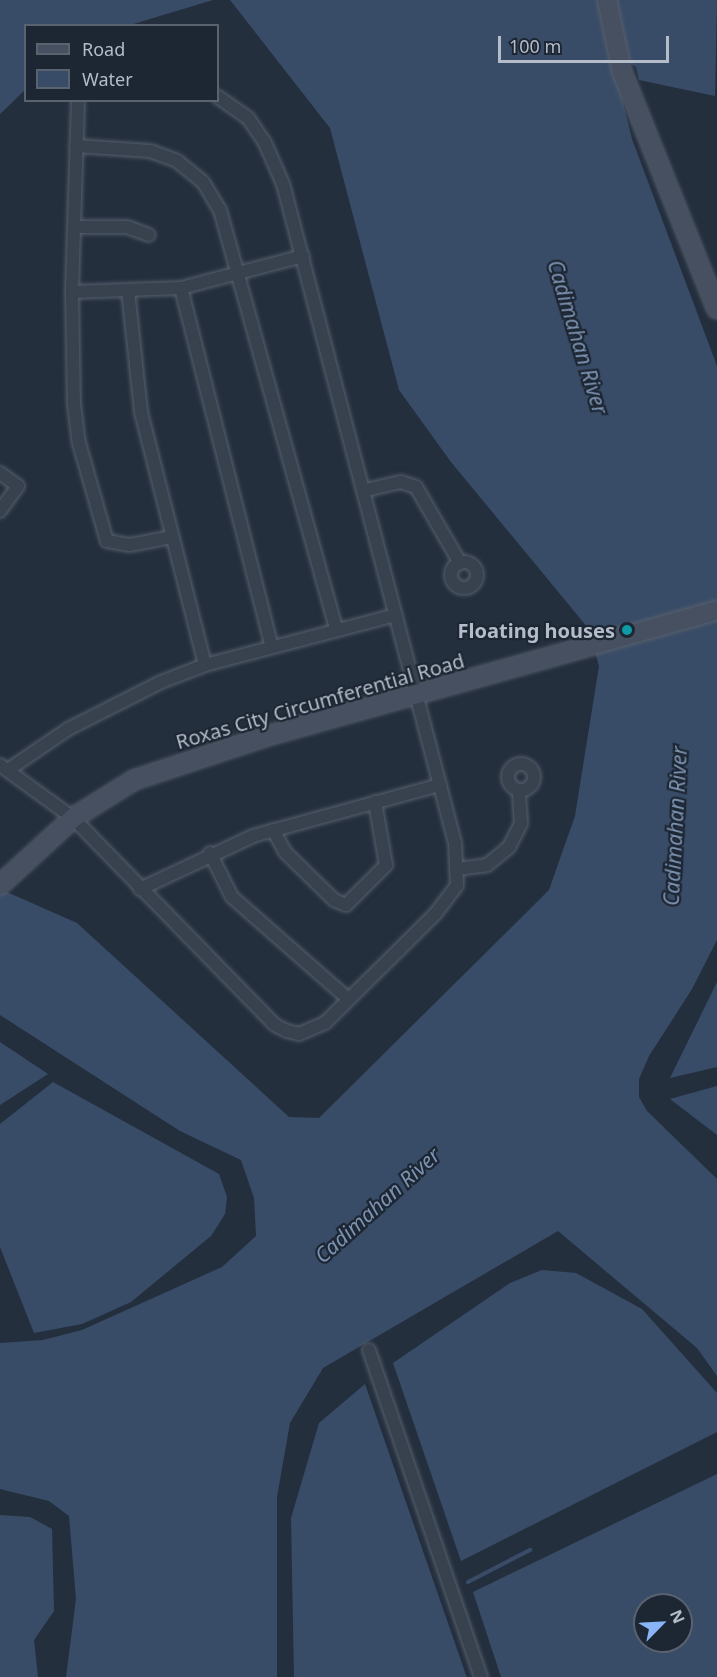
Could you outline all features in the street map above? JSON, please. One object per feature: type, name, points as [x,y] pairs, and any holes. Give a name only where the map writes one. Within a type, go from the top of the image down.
[{"type":"main road","points":[[607,0],[622,72],[717,309]]},
{"type":"main road","name":"Roxas City Circumferential Road","points":[[0,885],[73,818],[134,780],[267,736],[717,610]]},
{"type":"street","points":[[219,98],[248,118],[265,143],[283,184],[366,490],[455,843],[457,885],[451,897],[348,999],[313,1030],[299,1034],[275,1025],[73,818],[4,767],[115,703],[205,665],[336,628],[396,615]]},
{"type":"street","points":[[78,102],[72,292],[74,404],[79,443],[106,541],[130,545],[172,537]]},
{"type":"street","points":[[76,146],[150,151],[177,161],[203,182],[220,210],[336,628]]},
{"type":"street","points":[[75,227],[127,227],[149,235]]},
{"type":"street","points":[[72,292],[181,288],[303,255]]},
{"type":"street","points":[[181,288],[272,647]]},
{"type":"street","points":[[128,290],[141,412],[205,665]]},
{"type":"street","points":[[0,473],[18,486],[0,511]]},
{"type":"street","points":[[366,490],[401,482],[416,487],[460,562]]},
{"type":"street","points":[[140,889],[210,853],[273,830],[440,785]]},
{"type":"street","points":[[456,869],[487,865],[509,847],[520,823],[519,791]]},
{"type":"street","points":[[273,830],[285,852],[334,900],[346,904],[386,865],[375,802]]},
{"type":"street","points":[[210,853],[232,897],[348,999]]},
{"type":"street","points":[[369,1350],[481,1677]]},
{"type":"water","points":[[0,0],[213,0],[133,24],[24,24],[24,91],[0,114]]},
{"type":"water","name":"Cadimahan River","points":[[230,0],[598,0],[632,139],[717,366],[717,940],[692,989],[649,1056],[639,1079],[639,1097],[647,1111],[717,1179],[717,1376],[697,1348],[558,1231],[323,1368],[290,1423],[277,1497],[277,1677],[66,1677],[76,1599],[69,1516],[49,1501],[0,1489],[0,1343],[43,1340],[82,1330],[222,1267],[256,1236],[254,1198],[241,1160],[180,1131],[0,1015],[0,889],[77,923],[289,1117],[319,1118],[549,890],[575,816],[599,666],[588,628],[451,462],[399,390],[330,128]]},
{"type":"water","points":[[611,0],[717,0],[715,96],[639,80],[636,67],[623,58]]},
{"type":"water","points":[[717,982],[717,1067],[670,1078]]},
{"type":"water","points":[[0,1042],[48,1074],[0,1105]]},
{"type":"water","points":[[53,1082],[219,1174],[227,1197],[225,1214],[211,1236],[131,1302],[82,1324],[34,1333],[0,1247],[0,1124]]},
{"type":"water","points":[[717,1086],[717,1135],[670,1099]]},
{"type":"water","points":[[542,1270],[576,1273],[642,1309],[717,1393],[717,1432],[461,1561],[393,1363],[510,1283]]},
{"type":"water","points":[[365,1384],[467,1677],[294,1677],[291,1518],[319,1423]]},
{"type":"water","points":[[717,1474],[717,1677],[501,1677],[473,1592]]},
{"type":"water","points":[[0,1515],[30,1517],[52,1529],[54,1611],[34,1640],[38,1677],[0,1677]]},
{"type":"waterway","points":[[468,1582],[530,1550]]},
{"type":"place","name":"Floating houses","points":[[627,630]]}]
